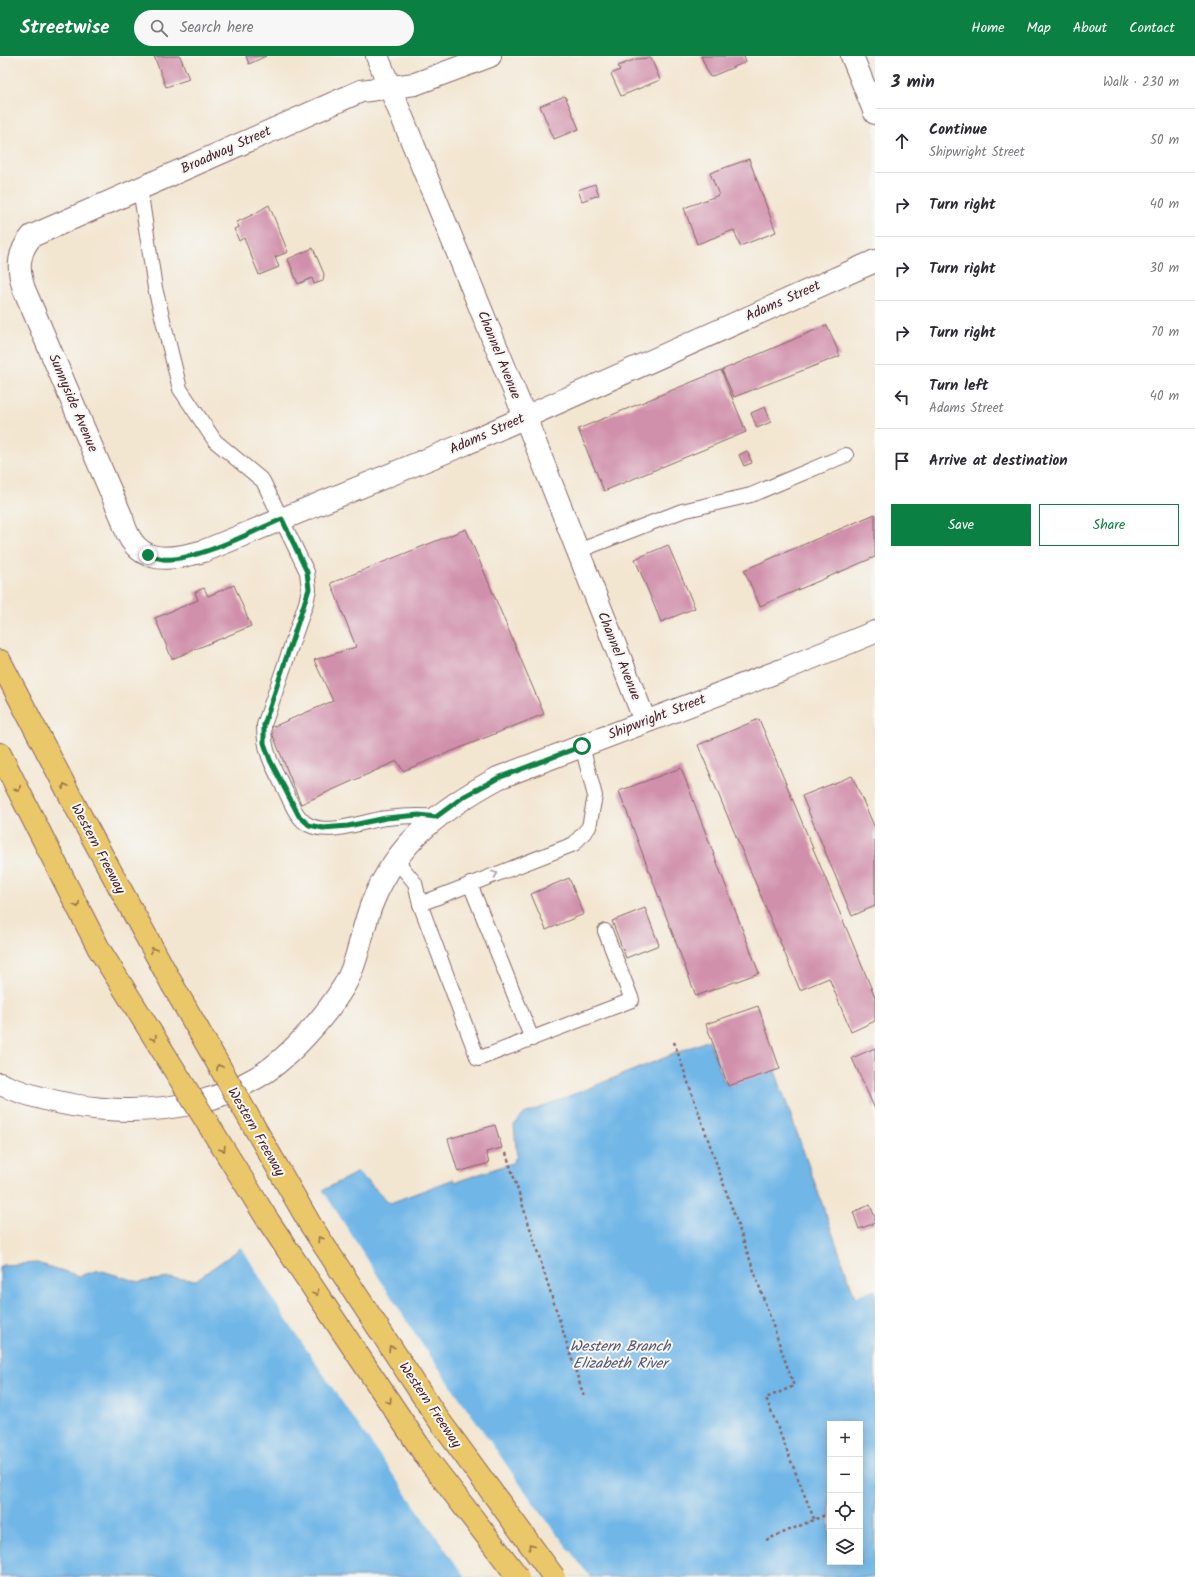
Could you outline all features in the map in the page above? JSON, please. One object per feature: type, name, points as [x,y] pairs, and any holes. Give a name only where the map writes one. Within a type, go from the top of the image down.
[{"type":"highway","name":"Western Freeway","points":[[0,661],[78,811],[172,984],[310,1224],[436,1416],[554,1577]]},
{"type":"highway","points":[[0,754],[99,949],[269,1222],[424,1455],[518,1577]]},
{"type":"street","name":"Channel Avenue","points":[[378,56],[525,417],[645,721]]},
{"type":"street","name":"Broadway Street","points":[[29,300],[20,278],[20,259],[24,246],[32,236],[361,91],[415,84],[490,56]]},
{"type":"street","points":[[852,56],[875,113]]},
{"type":"street","name":"Adams Street","points":[[117,505],[126,533],[135,546],[148,555],[163,559],[182,557],[204,551],[465,444],[875,261]]},
{"type":"street","name":"Sunnyside Avenue","points":[[29,300],[117,505]]},
{"type":"street","name":"Shipwright Street","points":[[0,1084],[28,1096],[74,1106],[145,1110],[203,1101],[255,1079],[271,1068],[310,1031],[342,989],[363,937],[372,902],[396,860],[416,835],[436,817],[463,797],[498,778],[782,670],[875,632]]},
{"type":"lane","points":[[140,188],[155,288],[180,389],[215,441],[263,481],[307,572],[309,589],[264,725],[264,743],[270,760],[299,816],[309,825],[323,828],[348,826],[386,818],[419,815],[436,817]]},
{"type":"lane","points":[[578,551],[682,511],[751,495],[846,455]]},
{"type":"lane","points":[[420,904],[574,844],[589,826],[595,796],[582,746]]},
{"type":"lane","points":[[396,860],[415,883],[420,904],[478,1059],[632,1000],[605,931]]},
{"type":"lane","points":[[470,884],[532,1039]]},
{"type":"path","points":[[674,1042],[794,1386],[766,1398],[814,1519]]},
{"type":"path","points":[[506,1153],[584,1397]]},
{"type":"path","points":[[766,1540],[827,1514]]},
{"type":"water","name":"Western Branch Elizabeth River","points":[[709,1040],[725,1083],[773,1065],[855,1297],[875,1290],[875,1577],[0,1577],[0,1267],[4,1265],[37,1263],[80,1276],[99,1270],[139,1282],[169,1278],[196,1280],[318,1193],[358,1172],[390,1203],[454,1179],[456,1182],[512,1163],[517,1156],[514,1125],[524,1114]]},
{"type":"pier","points":[[322,1189],[419,1340],[534,1504],[590,1577],[465,1577],[340,1399],[276,1304],[241,1246]]},
{"type":"building","points":[[154,56],[180,56],[189,79],[166,87]]},
{"type":"building","points":[[246,56],[266,56],[249,64]]},
{"type":"building","points":[[701,56],[744,56],[746,62],[710,77]]},
{"type":"building","points":[[651,58],[660,80],[621,96],[611,74],[620,70],[618,66],[636,59]]},
{"type":"building","points":[[565,96],[579,129],[554,139],[540,106]]},
{"type":"building","points":[[749,159],[776,232],[740,246],[734,230],[697,244],[684,208],[719,195],[710,173]]},
{"type":"building","points":[[595,184],[599,195],[582,201],[578,190]]},
{"type":"building","points":[[269,205],[288,252],[275,257],[279,267],[259,275],[244,238],[239,241],[234,229],[239,227],[237,222]]},
{"type":"building","points":[[313,248],[324,274],[323,281],[314,284],[312,278],[298,284],[288,259]]},
{"type":"building","points":[[827,325],[840,356],[734,397],[722,370]]},
{"type":"building","points":[[721,370],[746,432],[604,491],[578,429]]},
{"type":"building","points":[[765,407],[771,422],[757,428],[751,413]]},
{"type":"building","points":[[747,451],[752,463],[744,466],[739,455]]},
{"type":"building","points":[[875,514],[875,557],[760,606],[744,570]]},
{"type":"building","points":[[466,529],[544,714],[403,771],[397,761],[301,804],[270,728],[333,701],[314,660],[356,647],[331,583]]},
{"type":"building","points":[[668,545],[695,608],[661,622],[635,559]]},
{"type":"building","points":[[234,585],[251,626],[172,659],[155,618],[198,600],[195,592],[204,588],[208,596]]},
{"type":"building","points":[[759,719],[875,997],[875,1021],[851,1032],[829,978],[800,990],[698,745]]},
{"type":"building","points":[[681,768],[759,973],[696,996],[619,791]]},
{"type":"building","points":[[852,776],[875,828],[875,906],[852,916],[802,796]]},
{"type":"building","points":[[569,878],[584,914],[546,930],[531,894]]},
{"type":"building","points":[[645,908],[659,945],[626,958],[612,921]]},
{"type":"building","points":[[758,1006],[780,1069],[728,1086],[706,1024]]},
{"type":"building","points":[[875,1048],[875,1109],[852,1058]]},
{"type":"building","points":[[495,1125],[502,1148],[486,1152],[489,1163],[458,1172],[448,1139]]},
{"type":"building","points":[[870,1205],[875,1217],[875,1223],[859,1229],[853,1212]]},
{"type":"route","points":[[148,555],[163,559],[182,557],[204,551],[282,519],[307,572],[309,589],[306,603],[264,725],[264,743],[270,760],[299,816],[309,825],[323,828],[348,826],[386,818],[419,815],[436,817],[463,797],[498,778],[582,746]]}]
